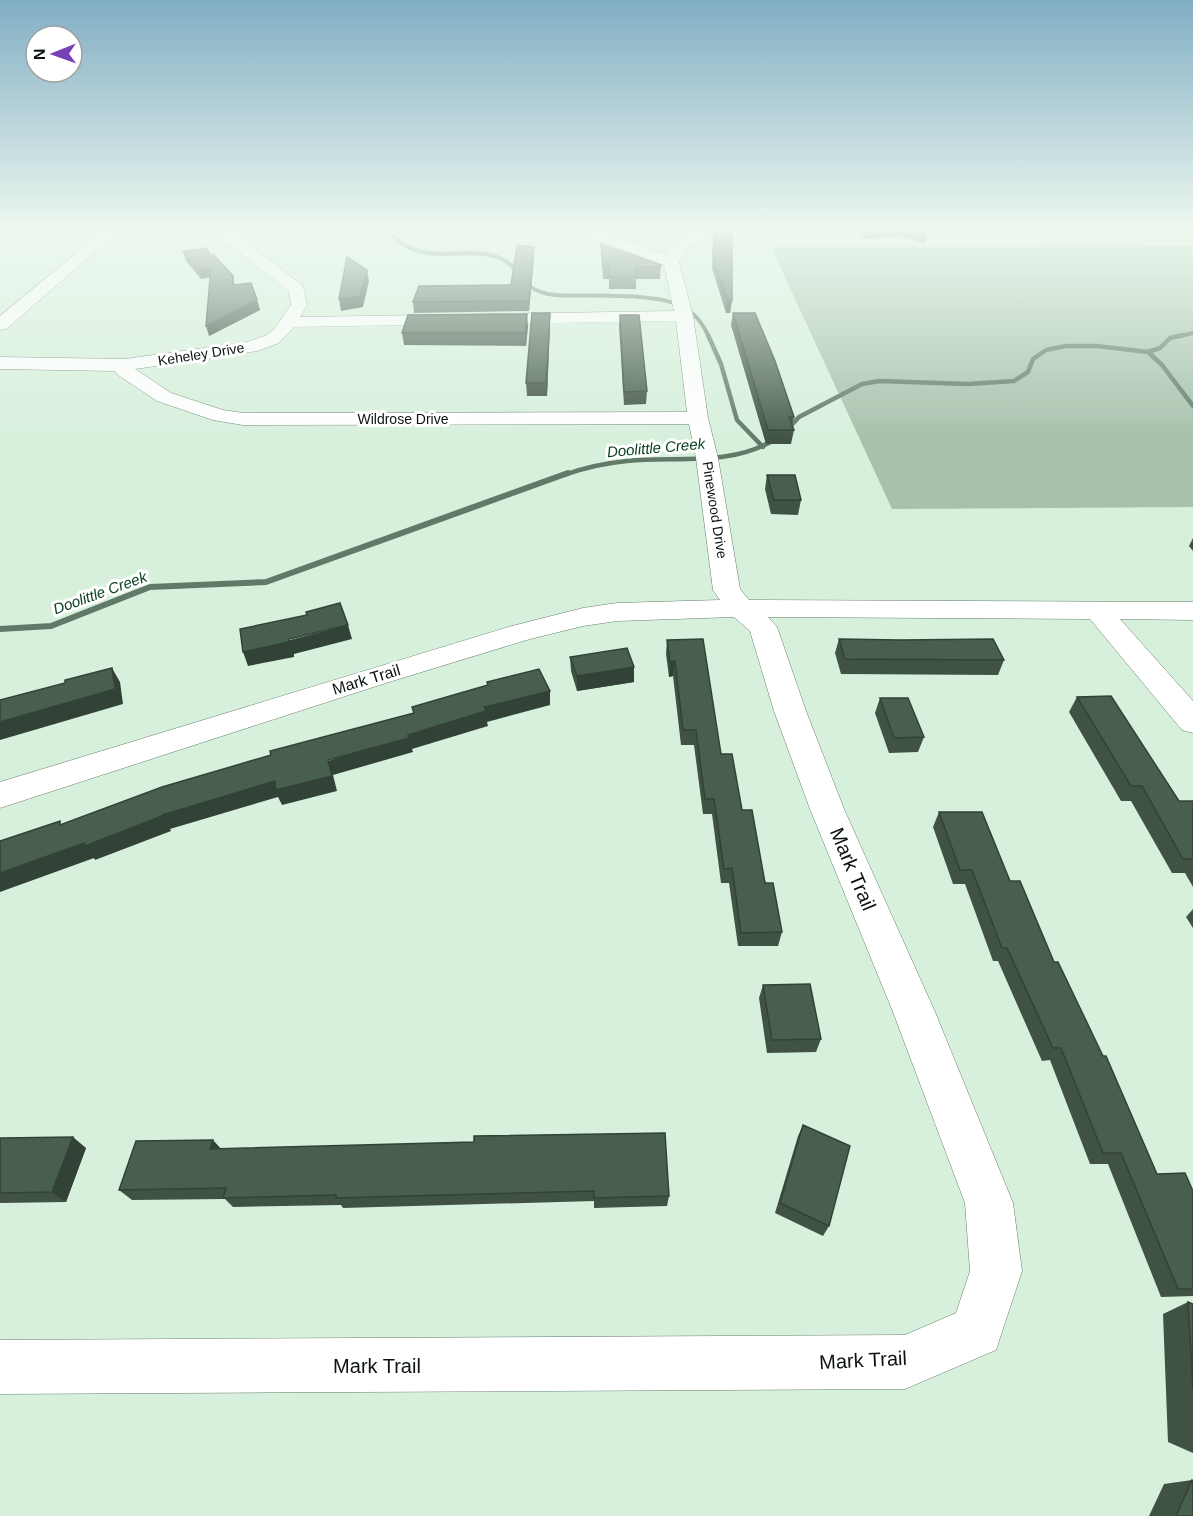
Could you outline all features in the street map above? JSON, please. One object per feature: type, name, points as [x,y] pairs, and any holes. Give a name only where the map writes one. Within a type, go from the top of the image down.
[{"type":"street","points":[[0,325],[33,298]]},
{"type":"street","points":[[289,322],[299,305],[298,298]]},
{"type":"street","name":"Pinewood Drive","points":[[680,298],[727,590],[741,608]]},
{"type":"street","points":[[289,322],[684,316]]},
{"type":"street","name":"Keheley Drive","points":[[0,363],[125,365],[257,345],[273,339],[289,322]]},
{"type":"street","name":"Wildrose Drive","points":[[125,365],[125,371],[164,397],[220,416],[243,419],[698,418]]},
{"type":"street","name":"Mark Trail","points":[[0,1366],[905,1362],[977,1331],[996,1271],[988,1203],[914,1012],[828,809],[790,711],[763,627],[741,608]]},
{"type":"street","name":"Mark Trail","points":[[0,795],[378,675],[522,632],[583,617],[655,609],[741,608],[1193,611]]},
{"type":"street","points":[[1097,610],[1193,722]]},
{"type":"green space","points":[[794,298],[1193,298],[1193,507],[892,509]]},
{"type":"building","points":[[208,298],[256,298],[257,300],[206,326]]},
{"type":"building","points":[[415,298],[529,298],[529,301],[413,302]]},
{"type":"building","points":[[532,313],[550,313],[546,383],[526,383]]},
{"type":"building","points":[[733,313],[755,313],[775,361],[794,417],[789,417],[794,430],[768,430]]},
{"type":"building","points":[[527,314],[525,333],[402,333],[408,315]]},
{"type":"building","points":[[620,315],[639,315],[647,391],[624,392]]},
{"type":"building","points":[[767,475],[795,475],[801,500],[774,500]]},
{"type":"building","points":[[340,603],[348,625],[243,652],[240,629],[307,615],[306,612]]},
{"type":"building","points":[[703,639],[721,754],[732,754],[742,810],[752,810],[765,883],[773,883],[782,932],[741,933],[732,868],[724,869],[714,799],[705,799],[696,730],[683,730],[675,661],[670,662],[667,640]]},
{"type":"building","points":[[839,639],[993,639],[1004,660],[845,659]]},
{"type":"building","points":[[627,648],[634,667],[577,676],[570,657]]},
{"type":"building","points":[[112,668],[115,689],[0,722],[0,700]]},
{"type":"building","points":[[539,669],[550,691],[484,707],[486,711],[408,735],[409,738],[328,760],[332,776],[276,790],[275,781],[162,815],[85,846],[84,843],[0,873],[0,841],[60,821],[60,825],[162,787],[271,755],[270,751],[414,713],[412,707],[488,685],[487,682]]},
{"type":"building","points":[[1111,696],[1179,801],[1193,801],[1193,859],[1183,859],[1142,786],[1131,786],[1077,697]]},
{"type":"building","points":[[880,698],[908,698],[924,737],[894,738]]},
{"type":"building","points":[[939,812],[982,812],[1010,881],[1020,881],[1054,962],[1058,962],[1103,1056],[1106,1056],[1157,1174],[1185,1173],[1193,1191],[1193,1289],[1178,1289],[1121,1153],[1103,1153],[1061,1048],[1053,1048],[1007,948],[1002,948],[972,870],[960,870]]},
{"type":"building","points":[[810,984],[821,1039],[772,1040],[763,985]]},
{"type":"building","points":[[803,1125],[850,1146],[829,1226],[780,1203]]},
{"type":"building","points":[[665,1133],[669,1196],[594,1198],[594,1191],[336,1198],[336,1195],[223,1198],[226,1188],[119,1190],[136,1141],[213,1140],[210,1149],[474,1142],[474,1136]]},
{"type":"building","points":[[73,1137],[52,1192],[0,1193],[0,1138]]},
{"type":"building","points":[[1188,1302],[1193,1304],[1193,1389]]},
{"type":"building","points":[[1192,1480],[1193,1516],[1176,1516]]},
{"type":"waterway","points":[[644,298],[669,302],[686,309],[701,323],[709,336]]},
{"type":"waterway","name":"Doolittle Creek","points":[[1176,337],[1193,333]]},
{"type":"waterway","name":"Doolittle Creek","points":[[1148,352],[1160,348],[1170,338],[1183,335]]},
{"type":"waterway","points":[[709,336],[721,364],[737,420],[762,446]]},
{"type":"waterway","name":"Doolittle Creek","points":[[786,431],[799,417],[862,384],[879,381],[968,384],[1014,381],[1028,372],[1033,359],[1046,350],[1066,346],[1097,346],[1148,352]]},
{"type":"waterway","points":[[1148,352],[1162,365],[1193,406]]},
{"type":"waterway","name":"Doolittle Creek","points":[[762,446],[777,438]]},
{"type":"waterway","name":"Doolittle Creek","points":[[564,475],[595,466],[627,461],[723,457],[762,446]]},
{"type":"waterway","name":"Doolittle Creek","points":[[0,629],[51,626],[150,587],[266,582],[568,473]]}]
